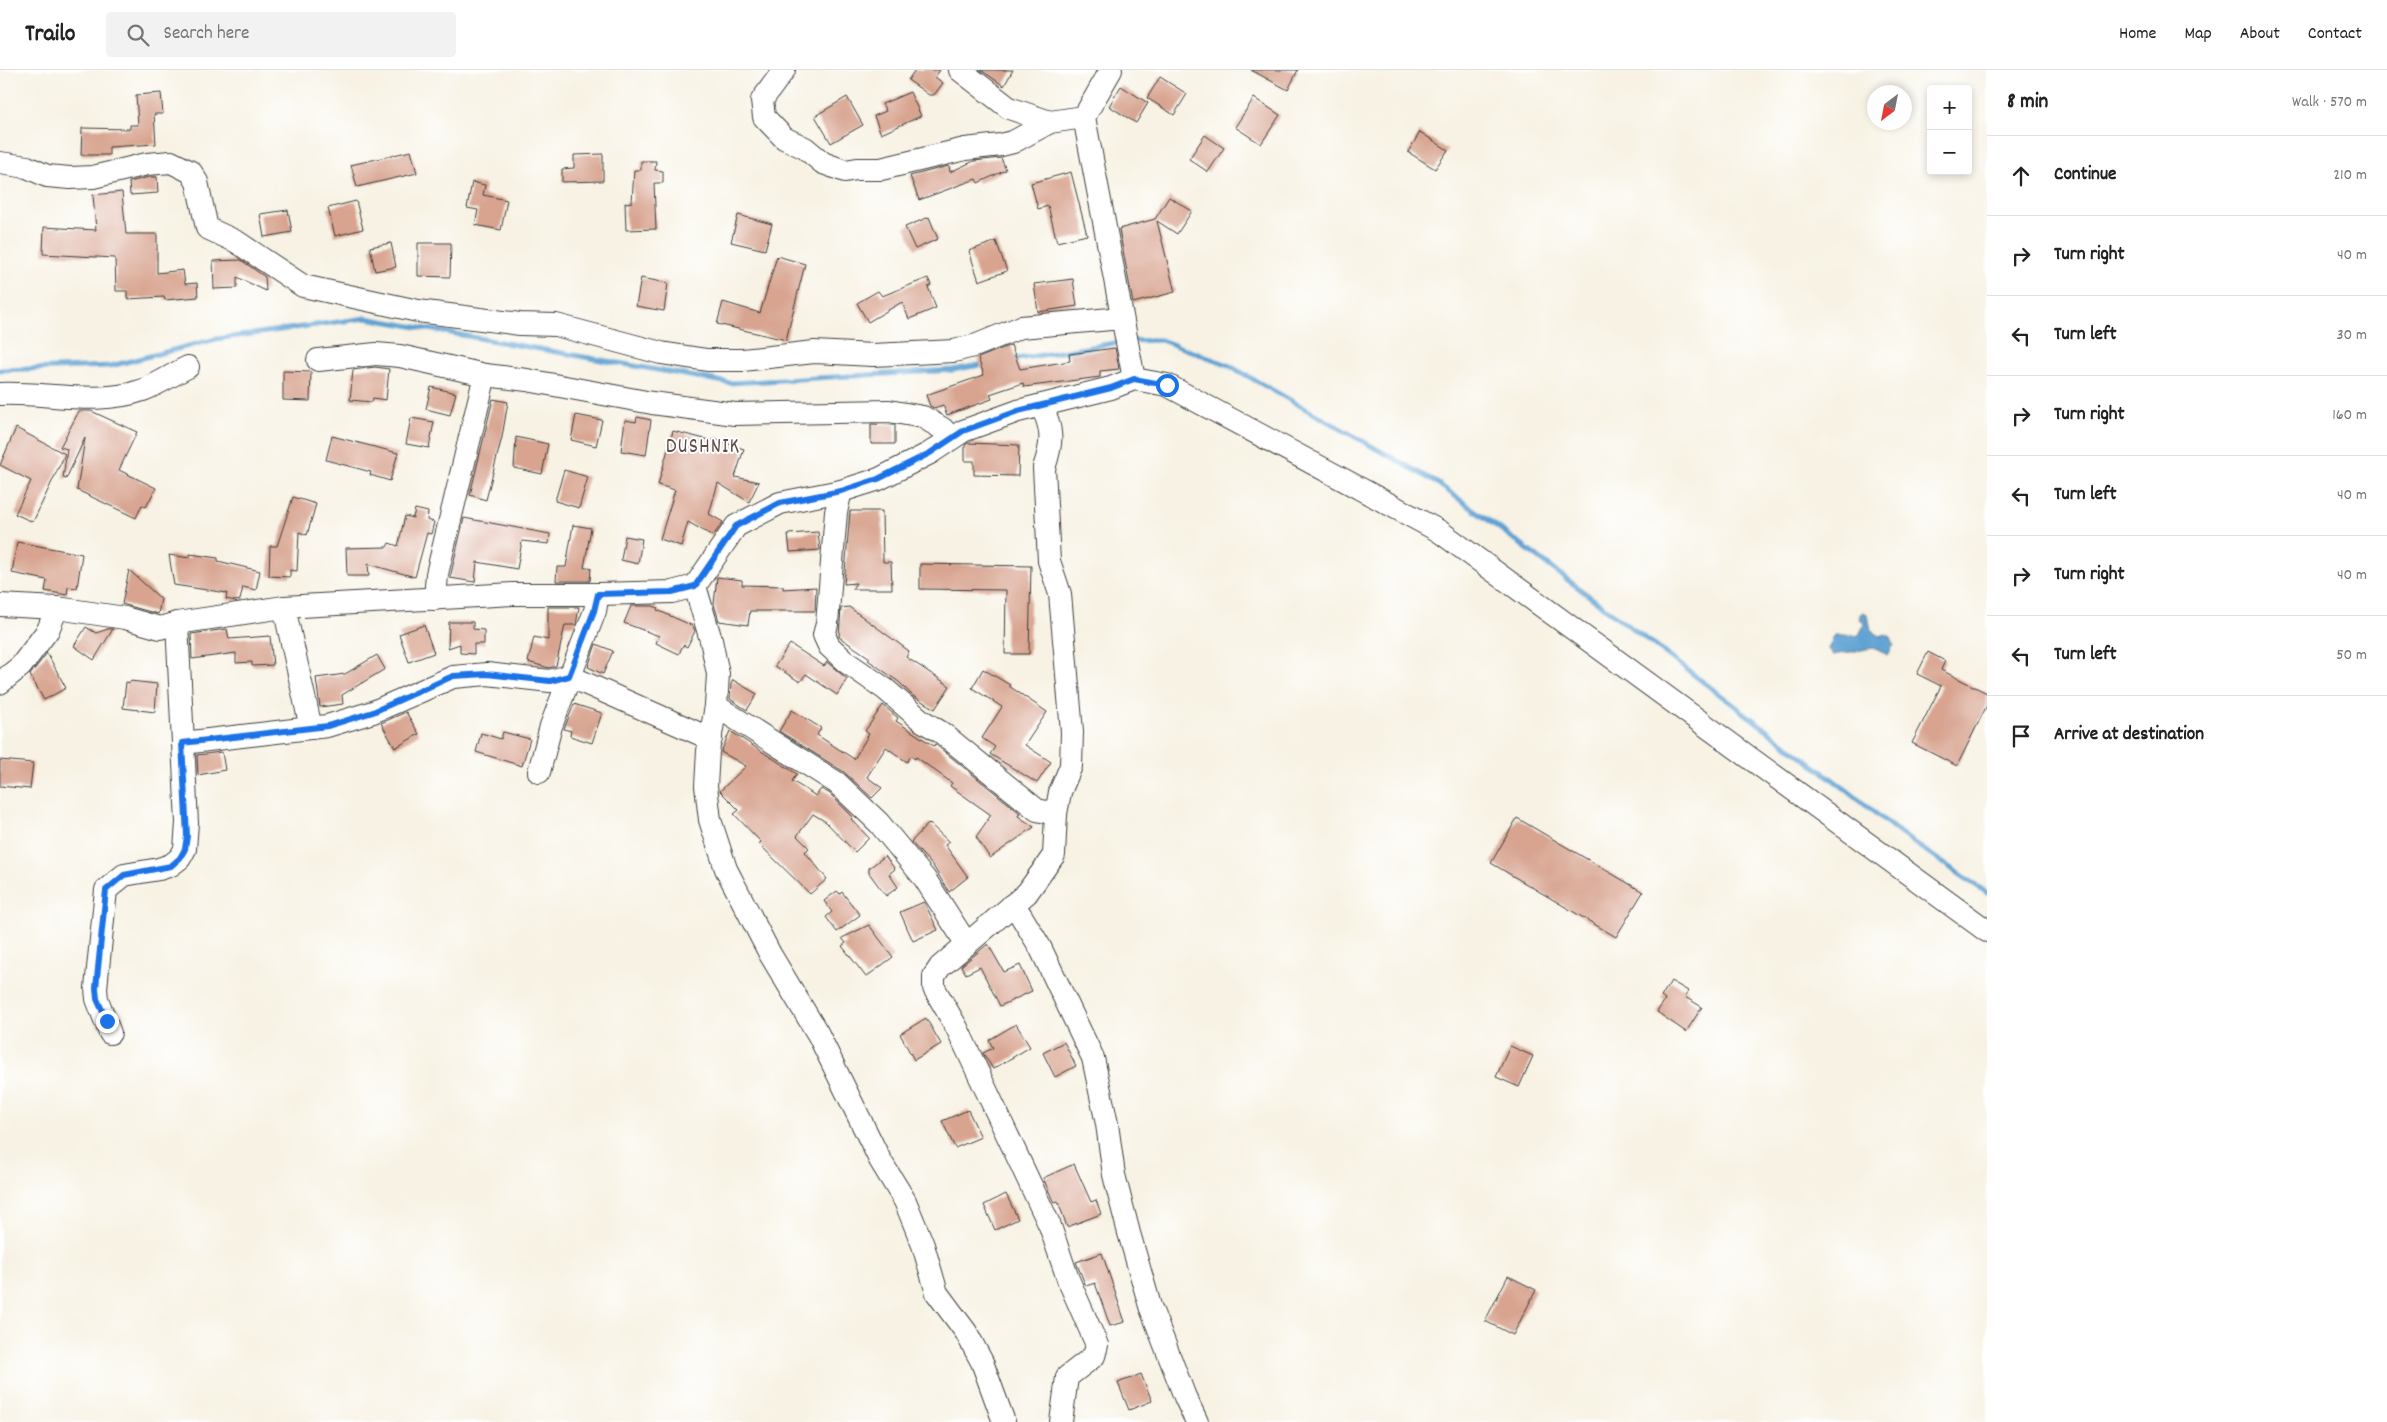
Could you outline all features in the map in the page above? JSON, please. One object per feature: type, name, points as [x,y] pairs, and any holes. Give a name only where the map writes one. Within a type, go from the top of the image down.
[{"type":"street","points":[[784,70],[762,100],[764,117],[784,138],[805,148],[823,163],[845,171],[881,169],[965,149],[1013,142],[1050,122],[1084,117]]},
{"type":"street","points":[[960,70],[1009,108],[1050,122]]},
{"type":"street","points":[[1111,70],[1084,117],[1134,379]]},
{"type":"street","points":[[0,162],[27,167],[47,176],[70,178],[93,177],[147,164],[171,162],[191,172],[197,182],[207,228],[238,242],[303,286],[418,311],[520,324],[556,325],[684,357],[730,361],[814,352],[873,354],[954,351],[977,345],[1021,327],[1124,324]]},
{"type":"street","points":[[318,360],[388,354],[485,375],[527,380],[652,403],[735,414],[889,411],[923,418],[942,430],[950,438]]},
{"type":"street","points":[[0,394],[74,397],[122,395],[144,390],[188,367]]},
{"type":"street","points":[[434,599],[437,574],[485,375]]},
{"type":"street","points":[[0,605],[57,608],[125,618],[160,628],[177,623],[284,607],[513,594],[672,592],[695,586],[736,526],[780,503],[841,491],[878,479],[930,453],[963,431],[1041,405],[1111,388],[1134,379],[1167,385],[1439,531],[1987,931]]},
{"type":"street","points":[[1041,405],[1050,424],[1051,435],[1044,468],[1048,561],[1060,594],[1072,732],[1071,766],[1063,781],[1056,814],[1054,855],[1026,893],[940,967],[934,976],[934,988],[957,1028],[1050,1226],[1068,1279],[1097,1345],[1094,1356],[1067,1377],[1061,1422]]},
{"type":"street","points":[[841,491],[836,512],[827,624],[824,635],[829,646],[846,662],[885,689],[921,720],[942,733],[1037,810],[1056,814]]},
{"type":"street","points":[[695,586],[717,662],[716,706],[706,786],[710,820],[726,869],[770,954],[818,1034],[880,1160],[906,1201],[923,1245],[937,1293],[966,1332],[982,1362],[1004,1422]]},
{"type":"street","points":[[539,772],[551,726],[594,611],[598,594]]},
{"type":"street","points":[[284,607],[311,728]]},
{"type":"street","points":[[0,683],[21,666],[48,630],[57,608]]},
{"type":"street","points":[[110,1033],[97,999],[96,988],[106,890],[124,875],[171,866],[180,858],[185,849],[187,836],[182,743],[182,689],[177,623]]},
{"type":"street","points":[[182,743],[311,728],[353,719],[453,676],[487,674],[550,681],[569,676],[711,739]]},
{"type":"street","points":[[716,706],[837,783],[879,823],[925,879],[966,943]]},
{"type":"street","points":[[1012,905],[1020,914],[1040,947],[1092,1058],[1107,1124],[1114,1175],[1150,1306],[1184,1397],[1197,1422]]},
{"type":"water","points":[[1864,612],[1868,615],[1871,630],[1880,636],[1885,634],[1891,637],[1894,644],[1888,655],[1873,648],[1833,655],[1828,649],[1835,635],[1859,635],[1865,623],[1860,619],[1860,614]]},
{"type":"building","points":[[915,70],[940,70],[935,77],[943,83],[934,95],[929,95],[908,80]]},
{"type":"building","points":[[981,70],[1013,70],[1004,86]]},
{"type":"building","points":[[1251,70],[1298,70],[1288,90]]},
{"type":"building","points":[[1160,77],[1187,94],[1174,115],[1147,98]]},
{"type":"building","points":[[1121,86],[1148,103],[1136,123],[1109,106]]},
{"type":"building","points":[[910,92],[921,116],[881,134],[874,116],[886,111],[882,104]]},
{"type":"building","points":[[161,93],[163,114],[154,114],[156,144],[109,147],[109,155],[81,155],[82,128],[130,129],[130,125],[138,125],[136,95]]},
{"type":"building","points":[[847,97],[863,125],[831,143],[815,116]]},
{"type":"building","points":[[1254,98],[1280,115],[1261,144],[1235,127]]},
{"type":"building","points":[[1420,132],[1448,150],[1435,169],[1408,152]]},
{"type":"building","points":[[1205,135],[1224,148],[1208,172],[1189,159]]},
{"type":"building","points":[[411,151],[417,173],[357,187],[351,165]]},
{"type":"building","points":[[603,154],[603,181],[562,182],[562,169],[574,168],[574,155]]},
{"type":"building","points":[[1001,158],[1006,170],[978,183],[976,179],[919,200],[910,176],[949,166],[950,172],[974,161]]},
{"type":"building","points":[[641,161],[656,161],[655,170],[663,171],[663,183],[654,183],[656,229],[626,230],[625,203],[632,202],[634,170],[641,170]]},
{"type":"building","points":[[1071,172],[1087,235],[1057,242],[1048,206],[1038,209],[1031,183]]},
{"type":"building","points":[[157,177],[158,193],[130,195],[129,182]]},
{"type":"building","points":[[472,182],[485,185],[483,195],[507,200],[501,230],[475,225],[478,210],[467,208]]},
{"type":"building","points":[[122,192],[126,234],[157,234],[157,273],[183,270],[185,284],[197,283],[198,297],[165,300],[164,297],[127,299],[127,291],[116,291],[115,258],[43,254],[44,227],[96,230],[93,195]]},
{"type":"building","points":[[1169,197],[1192,211],[1177,234],[1157,221],[1175,292],[1133,303],[1119,229],[1155,219]]},
{"type":"building","points":[[356,201],[363,229],[335,236],[328,208]]},
{"type":"building","points":[[288,210],[292,232],[264,237],[260,214]]},
{"type":"building","points":[[738,215],[772,224],[765,250],[731,242]]},
{"type":"building","points":[[929,217],[938,239],[915,249],[905,227]]},
{"type":"building","points":[[996,241],[1007,271],[979,281],[969,251]]},
{"type":"building","points":[[391,243],[396,267],[375,271],[370,247]]},
{"type":"building","points":[[418,243],[451,243],[450,277],[418,276]]},
{"type":"building","points":[[777,256],[805,264],[786,340],[717,324],[723,302],[760,313]]},
{"type":"building","points":[[241,260],[265,277],[266,291],[237,277],[237,288],[214,289],[213,261]]},
{"type":"building","points":[[641,278],[668,283],[664,311],[636,306]]},
{"type":"building","points":[[928,278],[931,285],[928,287],[936,308],[909,319],[902,302],[868,322],[857,303],[878,291],[882,296]]},
{"type":"building","points":[[1073,279],[1077,306],[1038,312],[1034,284]]},
{"type":"building","points":[[1011,345],[1020,369],[1070,361],[1069,354],[1115,348],[1119,369],[1100,371],[1100,377],[1024,387],[1023,383],[990,394],[992,399],[947,415],[943,405],[934,408],[930,406],[926,395],[984,375],[978,358]]},
{"type":"building","points":[[375,367],[389,369],[386,400],[373,398],[372,402],[350,400],[353,370]]},
{"type":"building","points":[[283,371],[311,372],[310,401],[283,400]]},
{"type":"building","points":[[431,387],[456,393],[450,415],[426,409]]},
{"type":"building","points":[[493,399],[508,402],[502,437],[486,500],[470,495]]},
{"type":"building","points":[[79,411],[91,411],[137,432],[119,470],[156,488],[146,507],[142,505],[136,518],[77,490],[85,438],[66,479],[63,478],[67,449],[60,447]]},
{"type":"building","points":[[576,415],[602,420],[596,446],[571,440]]},
{"type":"building","points":[[637,417],[651,420],[646,455],[621,451],[625,420],[636,422]]},
{"type":"building","points":[[411,418],[434,422],[429,448],[406,444]]},
{"type":"building","points":[[871,424],[895,425],[895,444],[871,444]]},
{"type":"building","points":[[16,428],[65,454],[33,522],[15,514],[31,481],[0,465]]},
{"type":"building","points":[[673,431],[713,441],[714,439],[744,449],[735,477],[759,482],[749,502],[718,483],[709,514],[723,522],[713,536],[688,522],[681,546],[660,539],[675,490],[658,485]]},
{"type":"building","points":[[332,436],[398,453],[390,481],[370,475],[371,472],[326,460]]},
{"type":"building","points":[[516,437],[548,444],[542,474],[514,468]]},
{"type":"building","points":[[968,443],[1019,445],[1018,476],[974,475],[974,461],[965,461],[965,445]]},
{"type":"building","points":[[564,470],[588,477],[579,508],[555,501]]},
{"type":"building","points":[[293,497],[316,504],[307,535],[299,532],[297,571],[290,570],[290,577],[269,576],[270,546],[277,546]]},
{"type":"building","points":[[415,509],[428,512],[427,520],[434,522],[431,534],[427,533],[415,577],[368,564],[369,576],[347,576],[346,548],[387,547],[389,543],[398,546],[405,516],[413,518]]},
{"type":"building","points":[[850,511],[882,511],[883,562],[891,562],[892,589],[852,589],[856,583],[844,584]]},
{"type":"building","points":[[464,518],[550,534],[549,544],[522,541],[517,569],[477,562],[475,582],[450,578]]},
{"type":"building","points":[[573,525],[591,528],[584,568],[591,568],[590,581],[556,581],[557,567],[566,567]]},
{"type":"building","points":[[818,532],[820,550],[790,552],[788,534]]},
{"type":"building","points":[[625,536],[642,539],[638,564],[621,560]]},
{"type":"building","points":[[17,542],[82,554],[77,588],[68,587],[67,595],[45,591],[47,580],[12,573]]},
{"type":"building","points":[[190,554],[218,558],[218,561],[260,571],[256,590],[243,587],[240,600],[235,601],[226,599],[227,593],[174,585],[169,555],[190,558]]},
{"type":"building","points":[[920,564],[1031,566],[1029,654],[1005,654],[1006,590],[920,589]]},
{"type":"building","points":[[129,570],[161,599],[158,614],[122,604]]},
{"type":"building","points":[[717,577],[742,580],[742,585],[783,586],[783,589],[816,587],[815,611],[750,611],[748,625],[719,621],[714,604]]},
{"type":"building","points":[[631,606],[653,606],[658,608],[657,610],[693,626],[695,631],[687,647],[683,645],[679,654],[656,643],[659,636],[624,623]]},
{"type":"building","points":[[548,607],[579,607],[576,625],[565,625],[556,666],[549,668],[528,662],[534,637],[548,640]]},
{"type":"building","points":[[849,607],[909,651],[906,657],[950,686],[935,709],[913,696],[899,682],[868,660],[870,658],[839,637],[841,608]]},
{"type":"building","points":[[449,622],[473,622],[473,629],[484,630],[484,644],[474,644],[474,654],[460,653],[460,644],[448,648]]},
{"type":"building","points":[[424,625],[434,653],[409,662],[399,634]]},
{"type":"building","points":[[86,627],[96,633],[113,629],[94,660],[74,646]]},
{"type":"building","points":[[227,629],[229,639],[270,636],[273,665],[252,666],[252,662],[236,663],[236,653],[192,659],[191,634]]},
{"type":"building","points":[[596,644],[613,651],[603,674],[588,667]]},
{"type":"building","points":[[790,644],[824,666],[827,662],[847,679],[837,695],[806,674],[800,682],[775,666]]},
{"type":"building","points":[[1928,652],[1945,661],[1941,670],[1987,693],[1987,705],[1957,766],[1912,743],[1941,686],[1917,674]]},
{"type":"building","points":[[47,653],[66,688],[44,700],[30,675]]},
{"type":"building","points":[[377,655],[385,669],[342,695],[343,704],[320,707],[316,678],[345,674]]},
{"type":"building","points":[[983,669],[1010,685],[1047,712],[1025,745],[1051,762],[1037,783],[990,754],[995,747],[982,738],[1002,707],[972,688]]},
{"type":"building","points":[[733,680],[757,694],[747,710],[730,699]]},
{"type":"building","points":[[130,681],[157,684],[155,712],[123,708],[126,682],[130,683]]},
{"type":"building","points":[[574,704],[602,713],[592,743],[570,736],[571,731],[564,729]]},
{"type":"building","points":[[883,705],[898,718],[896,721],[934,746],[935,744],[1020,813],[1018,816],[1034,827],[990,858],[976,837],[991,815],[950,786],[952,783],[916,757],[915,759],[911,756],[907,762],[886,747],[867,777],[882,788],[872,798],[844,772],[779,731],[792,710],[821,728],[817,735],[854,759],[869,734],[865,731]]},
{"type":"building","points":[[406,712],[419,734],[395,748],[381,723]]},
{"type":"building","points":[[730,731],[797,774],[792,781],[816,796],[821,789],[829,793],[853,817],[851,819],[869,838],[855,852],[826,822],[813,814],[797,836],[809,848],[805,852],[827,879],[810,894],[759,844],[761,842],[734,814],[739,810],[720,791],[746,766],[721,752]]},
{"type":"building","points":[[503,732],[530,739],[522,766],[476,752],[481,733],[501,739]]},
{"type":"building","points":[[222,752],[225,770],[198,775],[197,755]]},
{"type":"building","points":[[0,760],[33,763],[30,789],[0,786]]},
{"type":"building","points":[[1517,818],[1643,892],[1616,937],[1491,863]]},
{"type":"building","points":[[929,823],[949,842],[945,845],[968,877],[949,892],[933,866],[911,842]]},
{"type":"building","points":[[885,856],[895,869],[889,874],[898,887],[886,896],[869,873],[869,868]]},
{"type":"building","points":[[837,891],[840,894],[842,892],[860,915],[837,932],[826,917],[832,912],[824,901]]},
{"type":"building","points":[[924,902],[938,930],[913,941],[900,912]]},
{"type":"building","points":[[869,925],[893,957],[866,977],[842,946],[846,943],[842,938]]},
{"type":"building","points":[[988,944],[1004,972],[1020,965],[1032,991],[1000,1006],[980,967],[966,974],[961,966]]},
{"type":"building","points":[[1671,981],[1688,991],[1685,997],[1702,1007],[1686,1032],[1657,1012],[1665,1000],[1661,997]]},
{"type":"building","points":[[926,1018],[941,1044],[914,1060],[900,1034]]},
{"type":"building","points":[[1016,1024],[1030,1047],[993,1069],[983,1053],[993,1048],[989,1040]]},
{"type":"building","points":[[1064,1042],[1076,1066],[1055,1077],[1043,1053]]},
{"type":"building","points":[[1510,1046],[1533,1056],[1519,1087],[1496,1077]]},
{"type":"building","points":[[968,1110],[981,1137],[955,1148],[942,1121]]},
{"type":"building","points":[[1074,1164],[1091,1202],[1096,1200],[1101,1214],[1067,1227],[1058,1201],[1054,1203],[1043,1178]]},
{"type":"building","points":[[1006,1194],[1018,1219],[995,1230],[984,1205]]},
{"type":"building","points":[[1102,1253],[1125,1322],[1110,1326],[1095,1283],[1086,1286],[1076,1262]]},
{"type":"building","points":[[1508,1276],[1536,1290],[1513,1335],[1485,1321]]},
{"type":"building","points":[[1141,1374],[1152,1401],[1129,1410],[1118,1383]]},
{"type":"waterway","points":[[0,370],[111,366],[216,339],[366,318],[730,383],[953,370],[985,364]]},
{"type":"waterway","points":[[1132,341],[1161,340],[1228,365],[1437,483],[1848,791],[1901,834],[1987,893]]},
{"type":"waterway","points":[[1011,360],[1121,342]]},
{"type":"district","name":"DUSHNIK","points":[[703,448]]},
{"type":"route","points":[[107,1021],[97,999],[96,988],[106,890],[124,875],[159,870],[171,866],[180,858],[185,849],[187,836],[182,743],[328,726],[373,712],[453,676],[487,674],[550,681],[569,676],[594,611],[598,594],[672,592],[695,586],[736,526],[756,514],[780,503],[841,491],[878,479],[930,453],[963,431],[1018,411],[1111,388],[1134,379],[1167,385]]}]
